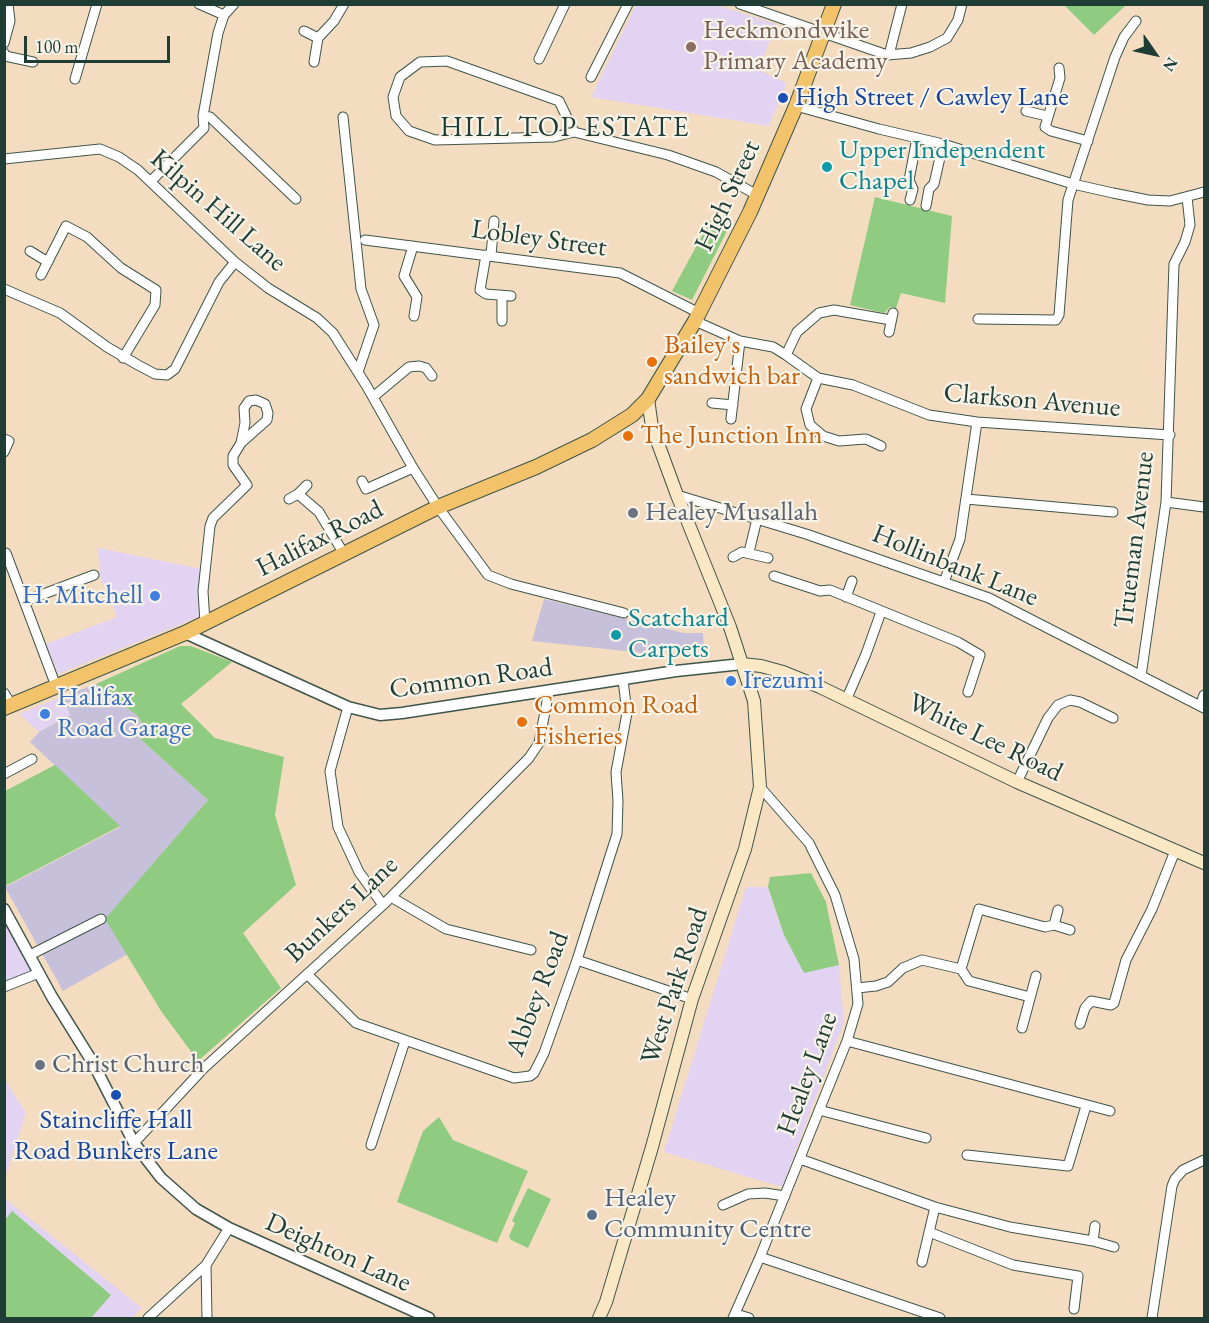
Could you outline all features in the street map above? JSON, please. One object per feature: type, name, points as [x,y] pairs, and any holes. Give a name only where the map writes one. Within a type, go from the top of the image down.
[{"type":"main road","name":"High Street","points":[[648,399],[697,317],[758,195],[796,106],[834,4]]},
{"type":"main road","name":"West Park Road","points":[[599,1318],[606,1302],[652,1148],[692,999],[744,849],[760,787],[754,701],[730,627],[652,427],[648,399]]},
{"type":"main road","name":"Halifax Road","points":[[6,702],[56,686],[185,633],[438,507],[536,467],[592,440],[632,415],[648,399]]},
{"type":"main road","name":"White Lee Road","points":[[742,664],[783,672],[847,699],[1017,782],[1204,863]]},
{"type":"street","points":[[4,43],[10,21],[8,4]]},
{"type":"street","points":[[75,79],[98,4]]},
{"type":"street","points":[[199,4],[224,15]]},
{"type":"street","points":[[151,181],[204,128],[203,116],[218,33],[224,15],[234,4]]},
{"type":"street","points":[[314,62],[318,38],[334,21],[344,4]]},
{"type":"street","points":[[539,58],[565,4]]},
{"type":"street","points":[[591,76],[628,4]]},
{"type":"street","points":[[740,4],[890,55],[911,53],[947,38],[958,20],[962,4]]},
{"type":"street","points":[[890,55],[902,4]]},
{"type":"street","points":[[978,319],[1056,320],[1060,310],[1068,200],[1115,57],[1124,37],[1136,21]]},
{"type":"street","points":[[304,31],[318,38]]},
{"type":"street","points":[[4,53],[5,56],[33,62]]},
{"type":"street","points":[[574,132],[559,101],[447,61],[420,62],[400,77],[393,97],[396,116],[409,131],[435,140],[554,137],[574,132],[668,155],[716,172],[758,195]]},
{"type":"street","points":[[1059,68],[1060,78],[1045,127],[1051,131],[1088,141]]},
{"type":"street","points":[[796,106],[943,144],[1073,184],[1148,200],[1170,201],[1204,192]]},
{"type":"street","points":[[1026,111],[1047,116]]},
{"type":"street","points":[[203,116],[210,117],[296,199]]},
{"type":"street","points":[[343,117],[361,289],[374,325],[358,372]]},
{"type":"street","points":[[910,200],[913,189],[909,180],[917,138]]},
{"type":"street","points":[[926,206],[929,189],[934,184],[943,144]]},
{"type":"street","name":"Kilpin Hill Lane","points":[[4,159],[100,149],[119,157],[151,181],[235,262],[268,288],[317,318],[333,333],[438,507],[488,574],[510,584],[624,613]]},
{"type":"street","name":"Trueman Avenue","points":[[1141,676],[1166,502],[1174,264],[1185,242],[1190,225],[1187,197]]},
{"type":"street","points":[[494,221],[480,290],[486,294],[506,296],[502,321]]},
{"type":"street","points":[[41,275],[62,223],[87,237],[121,268],[156,290],[155,305],[123,358]]},
{"type":"street","name":"Lobley Street","points":[[364,240],[620,273],[697,317]]},
{"type":"street","points":[[413,246],[404,276],[417,297],[414,316]]},
{"type":"street","points":[[30,251],[48,262]]},
{"type":"street","points":[[4,289],[60,313],[123,358],[155,374],[166,375],[175,369],[219,282],[235,262]]},
{"type":"street","points":[[786,355],[797,332],[819,312],[834,310],[892,317],[889,332]]},
{"type":"street","name":"Clarkson Avenue","points":[[697,317],[740,341],[773,347],[818,378],[853,385],[929,415],[977,422],[1170,435]]},
{"type":"street","points":[[731,419],[740,341]]},
{"type":"street","points":[[373,398],[409,368],[419,366],[426,368],[432,376]]},
{"type":"street","points":[[818,378],[806,409],[810,425],[823,436],[839,441],[866,439],[882,446]]},
{"type":"street","points":[[712,403],[733,405]]},
{"type":"street","points":[[944,582],[960,539],[977,422]]},
{"type":"street","points":[[4,439],[9,441],[4,452]]},
{"type":"street","points":[[205,623],[203,591],[210,526],[213,518],[247,484],[233,465],[233,456],[241,443]]},
{"type":"street","points":[[362,481],[366,489],[413,468]]},
{"type":"street","points":[[289,499],[307,485]]},
{"type":"street","points":[[298,494],[319,512],[344,554]]},
{"type":"street","name":"Hollinbank Lane","points":[[677,495],[889,562],[989,598],[1202,707]]},
{"type":"street","points":[[966,500],[1113,512]]},
{"type":"street","points":[[1166,502],[1204,507]]},
{"type":"street","points":[[750,552],[757,519]]},
{"type":"street","points":[[733,557],[742,552],[750,552],[768,558]]},
{"type":"street","points":[[6,554],[56,686]]},
{"type":"street","points":[[25,601],[94,575]]},
{"type":"street","points":[[774,576],[820,591],[830,590],[958,642],[980,655],[968,692]]},
{"type":"street","points":[[846,597],[852,581]]},
{"type":"street","points":[[847,699],[881,612]]},
{"type":"street","name":"Common Road","points":[[185,633],[348,707],[380,715],[676,671],[742,664]]},
{"type":"street","name":"Abbey Road","points":[[307,974],[356,1023],[514,1078],[530,1076],[534,1073],[544,1053],[577,960],[617,834],[616,772],[627,713],[623,680]]},
{"type":"street","name":"Bunkers Lane","points":[[134,1143],[204,1068],[383,905],[529,758],[539,743],[549,691]]},
{"type":"street","points":[[1202,707],[1204,695]]},
{"type":"street","points":[[1017,782],[1048,718],[1058,705],[1070,700],[1080,702],[1113,718]]},
{"type":"street","points":[[348,707],[330,771],[338,827],[359,872],[383,905]]},
{"type":"street","points":[[4,774],[32,759]]},
{"type":"street","name":"Healey Lane","points":[[735,1316],[847,1041],[858,1004],[855,958],[835,895],[810,843],[760,787]]},
{"type":"street","points":[[1080,1023],[1085,1008],[1091,1001],[1111,1005],[1114,1003],[1126,960],[1152,909],[1175,851]]},
{"type":"street","points":[[391,897],[446,929],[531,950]]},
{"type":"street","name":"Deighton Lane","points":[[4,909],[93,1063],[134,1143],[161,1178],[196,1209],[229,1228],[429,1318]]},
{"type":"street","points":[[961,969],[979,909],[1045,927],[1054,925],[1070,930]]},
{"type":"street","points":[[1054,925],[1058,910]]},
{"type":"street","points":[[30,956],[101,919]]},
{"type":"street","points":[[577,960],[692,999]]},
{"type":"street","points":[[857,988],[888,982],[903,968],[922,960],[961,969],[969,981],[1030,998]]},
{"type":"street","points":[[4,987],[39,973]]},
{"type":"street","points":[[1022,1028],[1036,976]]},
{"type":"street","points":[[370,1145],[405,1041]]},
{"type":"street","points":[[847,1041],[1110,1111]]},
{"type":"street","points":[[967,1155],[1068,1166],[1086,1106]]},
{"type":"street","points":[[819,1110],[926,1138]]},
{"type":"street","points":[[800,1159],[935,1206],[1010,1227],[1093,1241],[1114,1247]]},
{"type":"street","points":[[1152,1318],[1172,1186],[1183,1170],[1204,1160]]},
{"type":"street","points":[[723,1205],[748,1194],[765,1192],[785,1196]]},
{"type":"street","points":[[922,1262],[935,1206]]},
{"type":"street","points":[[1093,1241],[1095,1226]]},
{"type":"street","points":[[148,1318],[206,1265],[229,1228]]},
{"type":"street","points":[[929,1233],[1013,1265],[1078,1276],[1074,1309]]},
{"type":"street","points":[[760,1257],[940,1318]]},
{"type":"street","points":[[206,1265],[207,1318]]},
{"type":"street","points":[[735,1316],[749,1318]]},
{"type":"shaded area","name":"Heckmondwike Primary Academy","points":[[636,5],[716,5],[777,24],[758,70],[787,83],[769,126],[591,97]]},
{"type":"shaded area","name":"H. Mitchell","points":[[98,548],[202,569],[201,616],[58,674],[46,644],[117,617],[100,577]]},
{"type":"shaded area","points":[[544,599],[684,633],[703,633],[704,648],[654,648],[653,654],[532,641]]},
{"type":"shaded area","points":[[96,684],[138,716],[144,728],[137,736],[208,800],[106,919],[128,954],[63,991],[5,887],[120,827],[30,742],[39,732],[70,715],[63,696]]},
{"type":"shaded area","name":"Halifax Road Garage","points":[[63,696],[70,715],[39,732],[19,714]]},
{"type":"shaded area","points":[[746,887],[768,887],[784,935],[804,972],[839,965],[844,1022],[782,1187],[664,1152]]},
{"type":"shaded area","points":[[4,909],[39,973],[4,987]]},
{"type":"shaded area","points":[[5,1080],[26,1113],[5,1178]]},
{"type":"shaded area","points":[[4,1198],[142,1308],[131,1318],[5,1318]]},
{"type":"green space","points":[[1064,5],[1126,5],[1094,35]]},
{"type":"green space","points":[[875,197],[952,216],[945,303],[901,293],[896,308],[890,307],[884,313],[850,305]]},
{"type":"green space","points":[[710,221],[729,227],[692,300],[672,291]]},
{"type":"green space","points":[[180,646],[191,646],[232,662],[181,704],[215,738],[284,757],[275,815],[296,885],[243,933],[281,988],[198,1061],[161,1011],[105,919],[208,800],[137,736],[144,728],[138,716],[96,684]]},
{"type":"green space","points":[[55,765],[120,826],[5,886],[5,791]]},
{"type":"green space","points":[[811,873],[826,902],[839,965],[804,973],[784,935],[768,887],[770,877]]},
{"type":"green space","points":[[439,1117],[453,1140],[528,1171],[497,1243],[397,1202],[423,1131]]},
{"type":"green space","points":[[528,1188],[551,1199],[528,1248],[511,1240],[509,1236],[515,1223],[512,1221]]},
{"type":"green space","points":[[12,1211],[111,1295],[91,1318],[5,1318],[5,1220]]},
{"type":"place","name":"Heckmondwike Primary Academy","points":[[691,47]]},
{"type":"place","name":"High Street / Cawley Lane","points":[[783,98]]},
{"type":"place","name":"Upper Independent Chapel","points":[[827,167]]},
{"type":"place","name":"Bailey's sandwich bar","points":[[652,362]]},
{"type":"place","name":"The Junction Inn","points":[[628,436]]},
{"type":"place","name":"Healey Musallah","points":[[633,513]]},
{"type":"place","name":"H. Mitchell","points":[[155,596]]},
{"type":"place","name":"Scatchard Carpets","points":[[616,635]]},
{"type":"place","name":"Irezumi","points":[[731,681]]},
{"type":"place","name":"Halifax Road Garage","points":[[45,714]]},
{"type":"place","name":"Common Road Fisheries","points":[[522,722]]},
{"type":"place","name":"Christ Church","points":[[40,1065]]},
{"type":"place","name":"Staincliffe Hall Road Bunkers Lane","points":[[116,1095]]},
{"type":"place","name":"Healey Community Centre","points":[[592,1215]]},
{"type":"district","name":"HILL TOP ESTATE","points":[[565,128]]}]
